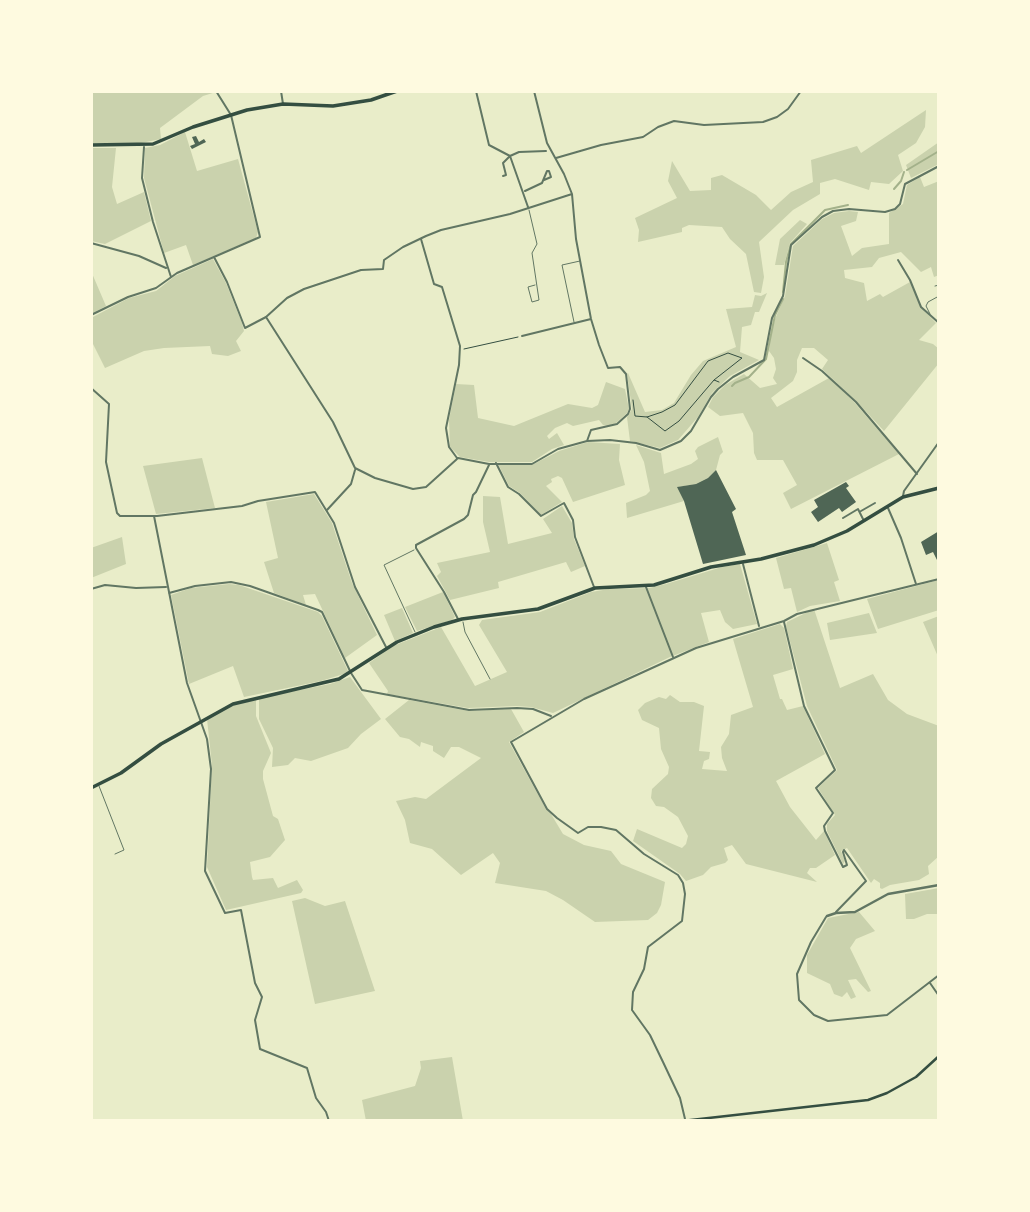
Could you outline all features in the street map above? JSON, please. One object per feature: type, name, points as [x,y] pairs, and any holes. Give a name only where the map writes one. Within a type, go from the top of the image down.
[{"type":"main road","points":[[91,145],[144,146],[231,115],[284,104],[333,106],[371,100],[397,91]]},
{"type":"main road","points":[[91,788],[128,769],[161,744],[200,721],[240,701],[320,684],[351,673],[387,648],[415,634],[460,620],[538,610],[595,588],[646,586],[673,581],[711,567],[814,545],[834,538],[903,498],[939,488]]},
{"type":"main road","points":[[687,1121],[868,1100],[916,1077],[939,1056]]},
{"type":"street","points":[[91,316],[257,239],[260,234],[231,115],[216,91]]},
{"type":"street","points":[[281,91],[284,104]]},
{"type":"street","points":[[476,91],[489,145],[510,156],[528,208]]},
{"type":"street","points":[[534,91],[547,144],[572,194],[580,261],[592,319],[606,367],[620,367],[626,374],[628,414],[617,425],[591,430],[587,441]]},
{"type":"street","points":[[556,158],[643,137],[674,121],[704,125],[763,122],[788,109],[801,91]]},
{"type":"street","points":[[144,146],[142,178],[171,277]]},
{"type":"street","points":[[503,176],[506,175],[503,163],[510,156],[526,151],[545,151]]},
{"type":"street","points":[[421,238],[434,284],[442,287],[460,346],[459,365],[446,429],[449,447],[458,458],[489,464],[532,464],[558,449],[587,441],[610,440],[636,443],[660,450],[681,440],[691,431],[710,397],[718,389],[733,377],[764,360],[772,318],[783,296],[791,245],[822,217],[834,211],[849,209],[885,212],[895,209],[900,204],[905,184],[939,166]]},
{"type":"street","points":[[524,191],[544,180]]},
{"type":"street","points":[[214,257],[245,328],[266,317],[287,298],[304,289],[361,270],[383,269],[384,260],[421,238],[572,194]]},
{"type":"street","points":[[91,243],[139,256],[167,268]]},
{"type":"street","points":[[898,260],[911,280],[921,307],[939,323]]},
{"type":"street","points":[[266,317],[333,422],[355,468],[374,478],[413,489],[426,487],[458,458]]},
{"type":"street","points":[[522,337],[592,319]]},
{"type":"street","points":[[803,358],[822,370],[856,402],[917,474]]},
{"type":"street","points":[[91,388],[109,404],[106,462],[114,510],[120,516],[155,516],[242,506],[316,492],[334,523],[355,587],[387,648]]},
{"type":"street","points":[[903,498],[905,491],[939,442]]},
{"type":"street","points":[[937,447],[939,451]]},
{"type":"street","points":[[496,463],[508,487],[541,516],[564,503],[573,520],[575,537],[595,588]]},
{"type":"street","points":[[460,620],[416,545],[468,515],[472,495],[489,464]]},
{"type":"street","points":[[326,511],[351,484],[355,468]]},
{"type":"street","points":[[859,512],[875,503]]},
{"type":"street","points":[[887,507],[901,538],[916,585]]},
{"type":"street","points":[[843,518],[858,509],[864,521]]},
{"type":"street","points":[[155,516],[187,683],[207,739],[211,769],[205,871],[225,913],[241,910],[255,983],[262,997],[255,1020],[260,1049],[307,1068],[317,1098],[327,1112],[329,1121]]},
{"type":"street","points":[[742,561],[759,627]]},
{"type":"street","points":[[687,1121],[680,1098],[650,1035],[632,1010],[633,992],[644,969],[648,947],[682,921],[685,894],[683,883],[678,875],[651,859],[616,830],[589,827],[578,833],[547,809],[511,742],[552,716],[673,658],[797,614],[939,579]]},
{"type":"street","points":[[169,593],[195,586],[231,582],[250,586],[322,612],[362,690],[469,710],[533,709],[552,716]]},
{"type":"street","points":[[91,589],[105,585],[168,587]]},
{"type":"street","points":[[646,586],[673,658]]},
{"type":"street","points":[[783,621],[804,706],[835,770],[816,788],[833,813],[824,826],[825,831],[843,867],[847,865],[844,850],[866,881],[836,913]]},
{"type":"street","points":[[939,886],[888,894],[855,912],[827,916],[811,942],[797,974],[799,1000],[814,1015],[828,1021],[887,1015],[939,975]]},
{"type":"street","points":[[929,982],[939,996]]},
{"type":"lane","points":[[528,208],[537,244],[532,253],[539,300],[532,302],[528,287],[535,285]]},
{"type":"lane","points":[[574,324],[562,265],[580,261]]},
{"type":"lane","points":[[935,286],[939,285]]},
{"type":"lane","points":[[934,319],[926,306],[939,296]]},
{"type":"lane","points":[[415,634],[384,565],[416,548]]},
{"type":"lane","points":[[460,620],[490,679]]},
{"type":"lane","points":[[99,784],[124,850],[115,854]]},
{"type":"path","points":[[460,346],[463,349],[522,337]]},
{"type":"path","points":[[629,403],[632,399],[634,401],[635,416],[647,417],[663,412],[675,405],[708,360],[728,353],[742,358],[714,380],[679,421],[665,431],[647,417]]},
{"type":"path","points":[[714,380],[719,382]]},
{"type":"green space","points":[[91,91],[216,92],[203,96],[160,128],[161,139],[136,144],[91,143]]},
{"type":"green space","points":[[926,110],[925,127],[916,143],[898,155],[903,171],[889,184],[871,182],[869,190],[835,179],[820,183],[820,194],[793,210],[759,242],[764,277],[761,293],[754,292],[746,254],[722,227],[689,225],[682,228],[682,232],[638,242],[639,230],[635,218],[677,198],[668,181],[672,161],[690,191],[711,190],[711,178],[722,175],[756,195],[771,210],[791,192],[813,182],[811,160],[857,146],[861,153]]},
{"type":"green space","points":[[185,132],[197,171],[238,159],[258,232],[256,238],[193,265],[186,245],[164,253],[144,178],[145,148],[160,145]]},
{"type":"green space","points":[[939,142],[939,164],[911,178],[906,165]]},
{"type":"green space","points":[[91,148],[116,148],[112,187],[117,204],[144,192],[151,221],[105,244],[91,241]]},
{"type":"green space","points":[[920,177],[924,187],[939,181],[939,275],[934,277],[931,267],[921,272],[901,252],[879,258],[872,267],[844,270],[845,278],[864,283],[867,301],[880,294],[883,297],[910,282],[920,306],[936,323],[919,340],[939,349],[939,363],[884,431],[822,369],[828,360],[814,348],[802,348],[793,381],[771,398],[777,407],[829,378],[854,402],[899,454],[791,509],[783,493],[797,485],[783,460],[757,460],[753,433],[743,413],[720,416],[708,407],[713,397],[725,385],[744,374],[760,388],[777,384],[773,378],[776,369],[774,358],[769,351],[770,339],[785,296],[793,246],[822,219],[834,213],[849,211],[858,212],[856,221],[841,226],[852,256],[862,248],[889,244],[889,213],[903,204],[907,185]]},
{"type":"green space","points":[[800,220],[807,224],[790,243],[784,265],[775,265],[780,239]]},
{"type":"green space","points":[[213,259],[242,323],[244,331],[236,341],[241,351],[228,356],[212,354],[210,346],[164,348],[144,351],[105,368],[91,340],[91,318],[129,298],[156,291],[175,276]]},
{"type":"green space","points":[[91,271],[106,306],[91,314]]},
{"type":"green space","points":[[767,293],[759,312],[755,312],[751,325],[742,327],[740,352],[759,360],[730,376],[712,393],[698,417],[678,440],[660,448],[630,441],[627,417],[632,409],[627,374],[645,412],[662,410],[674,403],[703,361],[736,347],[726,309],[752,307],[755,295]]},
{"type":"green space","points":[[606,382],[625,389],[629,409],[627,413],[608,426],[599,420],[573,426],[567,423],[555,428],[547,436],[549,439],[557,433],[564,445],[532,462],[489,462],[460,457],[450,447],[449,420],[456,384],[474,385],[478,418],[514,426],[568,404],[592,408],[598,405]]},
{"type":"green space","points":[[718,437],[723,452],[716,470],[696,484],[678,487],[684,501],[627,518],[626,503],[650,491],[644,462],[636,445],[661,453],[664,474],[691,464],[698,459],[695,451],[698,447]]},
{"type":"green space","points":[[588,442],[620,444],[619,460],[625,485],[573,502],[562,478],[558,476],[551,479],[552,482],[546,486],[562,502],[541,515],[520,493],[509,486],[498,464],[532,465],[559,451]]},
{"type":"green space","points":[[202,458],[215,508],[156,514],[143,466]]},
{"type":"green space","points":[[314,494],[332,523],[352,583],[377,635],[345,658],[315,594],[303,595],[306,605],[274,593],[264,562],[278,558],[266,502]]},
{"type":"green space","points":[[483,496],[500,497],[508,544],[552,533],[543,519],[562,506],[572,523],[574,539],[585,566],[571,572],[566,562],[498,582],[499,588],[450,600],[437,576],[441,572],[437,563],[490,552],[483,522]]},
{"type":"green space","points":[[122,537],[126,564],[91,578],[91,548]]},
{"type":"green space","points":[[827,543],[839,580],[834,582],[840,601],[810,606],[797,612],[791,588],[784,589],[776,558]]},
{"type":"green space","points":[[740,564],[757,624],[733,629],[725,622],[720,610],[701,613],[709,642],[670,657],[553,713],[516,706],[468,708],[387,694],[388,691],[369,663],[393,646],[441,627],[475,686],[507,672],[479,625],[482,620],[540,612],[591,592],[649,588]]},
{"type":"green space","points":[[939,580],[939,610],[878,629],[867,599]]},
{"type":"green space","points":[[229,584],[318,612],[347,673],[244,697],[233,666],[189,684],[171,595],[191,588]]},
{"type":"green space","points":[[443,592],[455,617],[417,631],[405,607]]},
{"type":"green space","points":[[402,608],[413,633],[395,641],[384,615]]},
{"type":"green space","points":[[814,609],[840,688],[873,674],[888,700],[907,714],[939,726],[939,856],[928,866],[929,874],[919,880],[880,888],[880,883],[874,879],[871,883],[847,848],[841,851],[845,861],[843,864],[827,831],[827,824],[835,815],[818,788],[837,770],[807,706],[786,626],[787,622]]},
{"type":"green space","points":[[869,613],[877,633],[830,640],[827,623]]},
{"type":"green space","points":[[939,616],[939,659],[923,622]]},
{"type":"green space","points":[[780,624],[784,628],[793,669],[773,675],[780,699],[787,710],[803,706],[825,754],[776,781],[790,807],[816,840],[824,831],[835,855],[816,868],[810,868],[807,873],[817,882],[746,864],[732,845],[724,848],[728,860],[725,863],[711,867],[703,875],[686,881],[633,841],[637,829],[682,848],[688,836],[678,817],[664,807],[656,806],[651,798],[652,789],[668,774],[669,767],[661,749],[659,728],[642,720],[638,710],[645,703],[659,697],[666,699],[670,695],[680,702],[694,702],[704,706],[699,751],[710,752],[702,769],[727,771],[721,747],[729,734],[731,715],[753,707],[733,639]]},
{"type":"green space","points":[[350,677],[381,719],[348,748],[311,761],[295,758],[288,765],[272,767],[273,748],[259,719],[259,698],[330,684]]},
{"type":"green space","points":[[256,700],[256,716],[271,753],[263,771],[263,779],[273,816],[278,819],[285,840],[270,857],[250,862],[252,877],[253,880],[273,878],[278,888],[297,880],[303,890],[301,893],[226,910],[207,867],[212,765],[207,719],[233,705]]},
{"type":"green space","points":[[409,700],[469,711],[511,709],[524,732],[509,742],[563,834],[584,845],[611,851],[621,864],[665,882],[657,913],[648,920],[595,922],[546,891],[495,883],[500,863],[493,853],[461,875],[432,849],[410,843],[405,820],[396,801],[415,797],[426,799],[481,758],[459,747],[451,747],[444,758],[433,751],[433,746],[421,742],[420,747],[409,739],[400,737],[385,719]]},
{"type":"green space","points":[[939,888],[939,914],[906,919],[905,894]]},
{"type":"green space","points":[[305,898],[325,906],[345,901],[375,991],[315,1004],[292,901]]},
{"type":"green space","points":[[859,912],[875,931],[856,939],[850,948],[871,991],[868,992],[856,979],[848,980],[856,997],[851,999],[847,992],[842,997],[834,994],[830,984],[807,973],[807,955],[828,918]]},
{"type":"green space","points":[[452,1057],[463,1121],[366,1121],[362,1100],[415,1086],[421,1068],[420,1061]]},
{"type":"building","points":[[196,136],[199,142],[204,139],[206,142],[192,149],[190,146],[195,144],[192,137]]},
{"type":"building","points":[[716,470],[736,509],[732,512],[746,555],[703,564],[684,501],[677,487],[696,484]]},
{"type":"building","points":[[846,482],[849,486],[846,488],[856,502],[842,512],[839,508],[818,522],[811,512],[818,507],[814,500]]},
{"type":"building","points":[[939,531],[939,564],[933,552],[926,555],[921,542]]},
{"type":"waterway","points":[[907,170],[939,151]]},
{"type":"waterway","points":[[894,189],[904,172]]},
{"type":"waterway","points":[[783,292],[791,244],[825,210],[848,205]]},
{"type":"waterway","points":[[732,386],[749,377],[766,359],[775,315],[783,299]]}]
